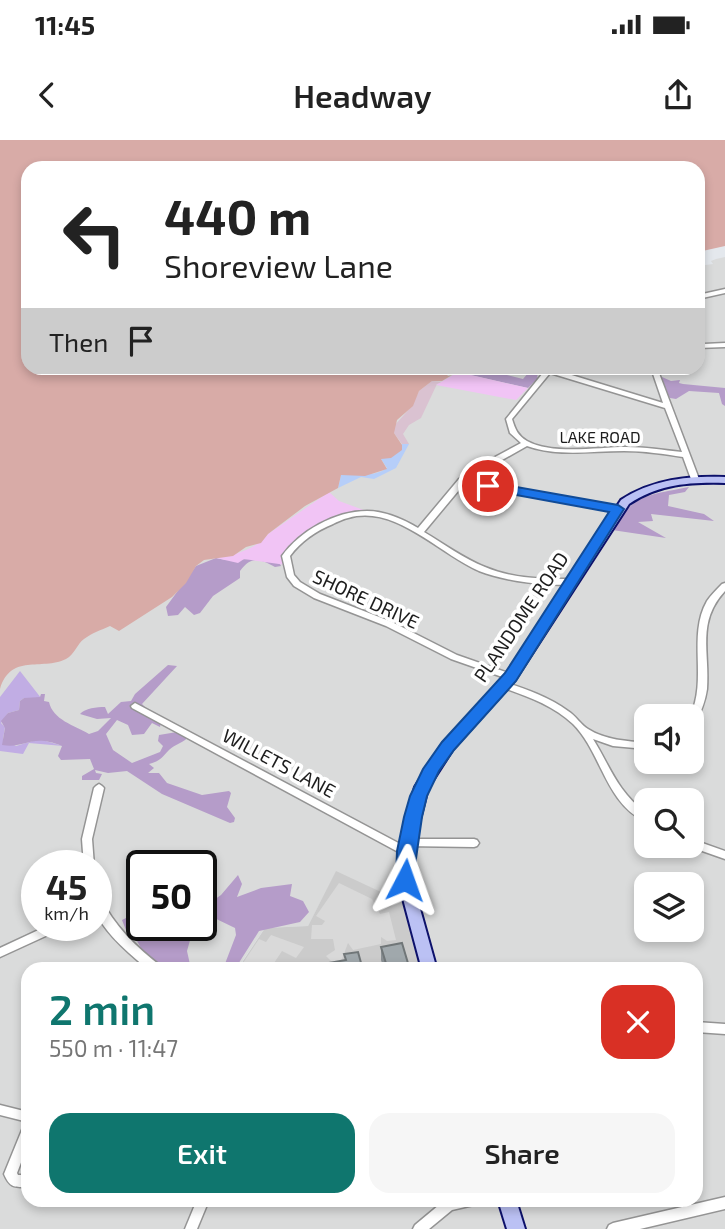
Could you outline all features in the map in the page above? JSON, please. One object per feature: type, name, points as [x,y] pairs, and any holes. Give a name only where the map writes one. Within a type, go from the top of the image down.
[{"type":"main road","name":"PLANDOME ROAD","points":[[428,962],[406,887],[407,847],[419,796],[432,769],[448,746],[507,681],[618,509],[633,496],[650,488],[695,479],[725,480]]},
{"type":"main road","points":[[510,1207],[517,1227]]},
{"type":"street","points":[[705,295],[725,291]]},
{"type":"street","points":[[705,346],[725,345]]},
{"type":"street","name":"LAKE ROAD","points":[[544,375],[509,419],[511,429],[525,444],[563,452],[626,449],[685,455]]},
{"type":"street","name":"LAKE ROAD","points":[[568,375],[667,406]]},
{"type":"street","points":[[656,375],[695,479]]},
{"type":"street","points":[[420,531],[462,481],[525,444]]},
{"type":"street","points":[[462,481],[618,509]]},
{"type":"street","name":"SHORE DRIVE","points":[[572,582],[530,580],[482,569],[466,562],[420,531],[380,514],[362,512],[346,514],[292,547],[286,556],[286,565],[297,584],[317,596],[389,624],[507,681],[563,712],[583,730]]},
{"type":"street","points":[[701,704],[700,643],[703,625],[714,595],[725,586]]},
{"type":"street","name":"WILLETS LANE","points":[[135,706],[407,847]]},
{"type":"street","points":[[583,730],[613,743],[634,745]]},
{"type":"street","points":[[583,730],[608,779],[621,797],[634,808]]},
{"type":"street","points":[[595,754],[600,748],[613,743]]},
{"type":"street","points":[[88,850],[87,839],[99,788]]},
{"type":"street","points":[[407,847],[474,843]]},
{"type":"street","points":[[704,848],[725,855]]},
{"type":"street","points":[[112,928],[148,962]]},
{"type":"street","points":[[0,953],[25,941]]},
{"type":"street","points":[[703,1027],[725,1029]]},
{"type":"street","points":[[0,1110],[21,1115]]},
{"type":"street","points":[[21,1146],[10,1174],[15,1181],[21,1181]]},
{"type":"street","points":[[612,1229],[725,1203]]},
{"type":"street","points":[[191,1229],[200,1207]]},
{"type":"street","points":[[419,1229],[439,1207]]},
{"type":"shaded area","points":[[0,140],[725,140],[725,246],[705,250],[705,161],[21,161],[21,375],[452,375],[442,381],[432,381],[419,391],[413,406],[397,420],[394,433],[402,445],[402,450],[391,458],[381,459],[387,469],[365,476],[341,475],[338,488],[305,506],[268,534],[261,543],[246,547],[233,556],[204,560],[196,566],[186,583],[172,597],[119,631],[110,626],[93,633],[66,659],[19,667],[11,671],[0,689]]},
{"type":"shaded area","points":[[725,257],[725,1229],[0,1229],[0,671],[402,375],[705,375],[705,265],[713,264],[711,261]]},
{"type":"shaded area","points":[[453,375],[471,375],[528,388],[516,400],[436,385]]},
{"type":"shaded area","points":[[470,375],[507,375],[523,379],[526,375],[538,375],[528,388]]},
{"type":"shaded area","points":[[662,377],[671,381],[680,380],[679,383],[683,384],[725,388],[725,406],[719,393],[689,391],[676,399],[670,398],[663,388]]},
{"type":"shaded area","points":[[432,381],[443,382],[437,384],[421,418],[409,425],[403,434],[409,444],[402,444],[394,433],[394,426],[412,406],[419,391]]},
{"type":"shaded area","points":[[689,487],[685,492],[669,495],[668,506],[704,514],[714,521],[651,514],[653,521],[638,522],[666,538],[612,530],[636,502],[653,494]]},
{"type":"shaded area","points":[[329,492],[339,501],[369,512],[346,514],[292,547],[286,565],[244,559],[238,563],[216,558],[252,547]]},
{"type":"shaded area","points":[[216,558],[277,558],[281,566],[275,567],[256,560],[248,562],[240,571],[240,578],[213,596],[200,613],[194,615],[185,607],[178,615],[168,616],[166,607],[196,566]]},
{"type":"shaded area","points":[[168,665],[177,666],[142,704],[161,723],[160,727],[152,723],[144,734],[132,735],[128,725],[117,720],[106,734],[113,750],[132,763],[160,752],[163,746],[158,741],[159,735],[189,730],[188,738],[171,748],[159,760],[149,764],[154,768],[148,773],[159,773],[167,783],[202,795],[229,791],[231,793],[227,807],[235,818],[234,822],[230,823],[162,794],[127,771],[108,773],[95,770],[96,773],[102,774],[99,780],[82,780],[82,776],[94,769],[90,759],[61,760],[58,756],[62,746],[51,742],[2,745],[5,728],[1,721],[8,713],[19,710],[20,701],[24,698],[45,694],[44,701],[49,702],[59,718],[89,734],[98,731],[111,718],[97,719],[80,714],[82,712],[105,707],[108,714],[121,702],[131,701],[135,694]]},
{"type":"shaded area","points":[[20,671],[41,698],[24,698],[20,701],[19,710],[8,713],[1,723],[5,727],[3,739],[16,746],[39,739],[63,746],[29,743],[23,754],[0,751],[0,697]]},
{"type":"shaded area","points":[[336,871],[411,906],[428,962],[242,962],[265,928],[308,926]]},
{"type":"shaded area","points":[[238,875],[242,884],[237,897],[261,888],[292,884],[290,896],[303,901],[309,912],[300,922],[259,931],[239,962],[226,962],[236,935],[235,928],[217,919],[217,898]]},
{"type":"shaded area","points":[[339,883],[372,899],[380,914],[389,912],[396,940],[387,941],[381,937],[381,944],[353,950],[348,943],[342,959],[332,962],[326,956],[335,950],[333,939],[311,939],[312,925],[322,925],[325,921],[316,916]]},
{"type":"shaded area","points":[[271,935],[304,947],[296,958],[282,951],[275,962],[244,962],[259,939],[266,942]]},
{"type":"shaded area","points":[[137,941],[190,941],[187,951],[189,962],[139,962],[143,952]]},
{"type":"sand","points":[[402,444],[409,444],[396,468],[374,479],[361,477],[338,488],[341,475],[371,474],[387,468],[381,459]]},
{"type":"building","points":[[402,943],[408,962],[386,962],[381,947]]},
{"type":"building","points":[[358,952],[361,962],[334,962],[346,960],[344,954]]},
{"type":"route","points":[[405,880],[413,817],[422,788],[432,769],[448,746],[511,677],[618,509],[488,486]]}]
